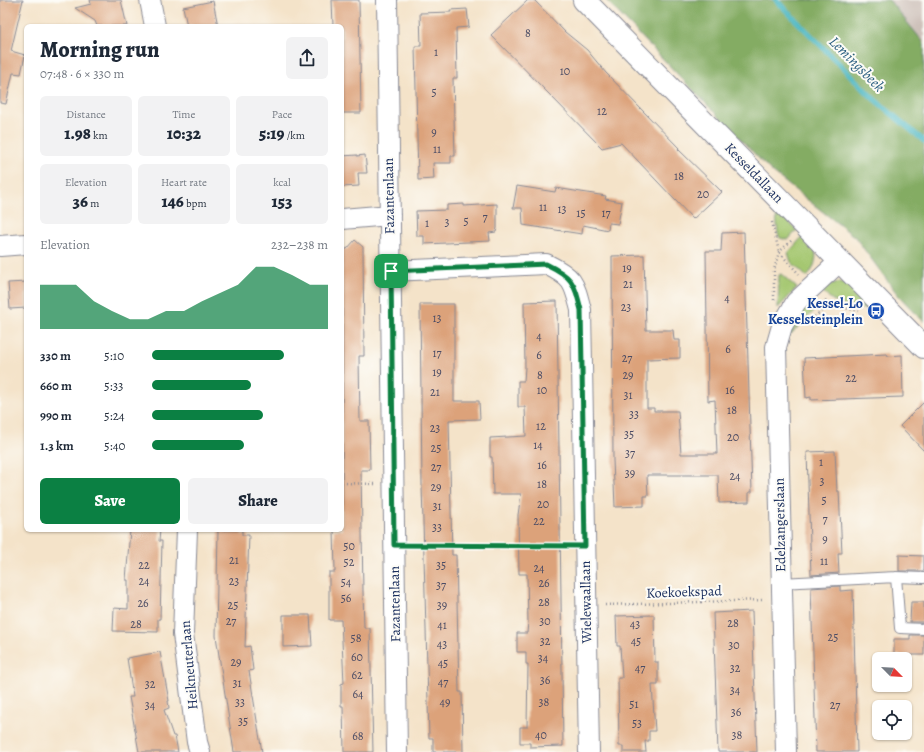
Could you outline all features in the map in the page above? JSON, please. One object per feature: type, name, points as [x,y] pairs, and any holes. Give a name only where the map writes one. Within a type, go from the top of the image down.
[{"type":"street","points":[[150,0],[155,24]]},
{"type":"street","name":"Fazantenlaan","points":[[387,0],[397,752]]},
{"type":"street","name":"Kesseldallaan","points":[[584,0],[924,347]]},
{"type":"street","points":[[344,219],[390,215]]},
{"type":"street","points":[[0,246],[24,244]]},
{"type":"street","name":"Edelzangerslaan","points":[[786,752],[776,347],[782,326],[796,302],[840,260]]},
{"type":"street","name":"Wielewaallaan","points":[[391,271],[546,264],[565,273],[576,288],[581,310],[589,752]]},
{"type":"street","name":"Heikneuterlaan","points":[[187,532],[183,634],[197,742],[200,752]]},
{"type":"lane","points":[[896,577],[900,628],[924,629]]},
{"type":"lane","points":[[781,591],[896,577],[924,578]]},
{"type":"path","points":[[772,218],[778,252]]},
{"type":"path","points":[[344,483],[394,484]]},
{"type":"path","points":[[394,545],[585,546]]},
{"type":"path","name":"Koekoekspad","points":[[586,605],[781,591]]},
{"type":"shaded area","points":[[889,0],[924,0],[924,43],[918,36]]},
{"type":"green space","points":[[606,0],[889,0],[924,43],[924,322],[898,295],[855,237],[772,172]]},
{"type":"green space","points":[[772,207],[797,230],[788,240],[780,238],[778,234],[776,215]]},
{"type":"green space","points":[[803,236],[813,246],[816,255],[813,268],[807,277],[791,262],[788,253]]},
{"type":"green space","points":[[781,274],[797,288],[778,308],[779,275]]},
{"type":"green space","points":[[840,282],[847,284],[866,302],[864,304],[871,310],[849,307],[838,303],[821,290],[825,285]]},
{"type":"green space","points":[[808,302],[816,309],[786,339],[789,329]]},
{"type":"building","points":[[0,0],[23,0],[11,51],[24,55],[21,74],[13,73],[6,104],[0,103]]},
{"type":"building","points":[[90,0],[121,0],[127,24],[96,24],[95,21],[75,8],[91,4]]},
{"type":"building","points":[[332,0],[359,0],[361,113],[344,113],[344,24],[333,24]]},
{"type":"building","points":[[528,0],[534,0],[565,32],[587,50],[606,73],[679,148],[678,149],[722,192],[693,219],[621,143],[602,148],[491,35]]},
{"type":"building","points":[[213,1],[218,24],[187,24],[183,7]]},
{"type":"building","points":[[467,9],[469,27],[456,28],[457,78],[453,78],[455,156],[451,156],[451,163],[433,163],[434,179],[418,180],[415,46],[421,46],[420,13],[451,12],[450,10]]},
{"type":"building","points":[[365,155],[367,173],[358,173],[359,186],[344,187],[344,156]]},
{"type":"building","points":[[517,186],[555,192],[556,188],[606,196],[605,199],[622,202],[618,224],[609,223],[608,230],[583,225],[582,234],[523,225],[522,208],[513,208]]},
{"type":"building","points":[[464,204],[464,206],[497,204],[497,228],[496,232],[489,233],[490,241],[424,244],[424,236],[417,236],[416,211],[447,210],[447,205]]},
{"type":"building","points":[[744,232],[752,492],[749,492],[749,502],[719,503],[718,475],[647,475],[648,496],[644,496],[644,506],[615,507],[613,460],[612,256],[644,255],[646,330],[673,330],[674,340],[680,340],[680,358],[647,359],[647,408],[654,408],[654,411],[678,411],[681,454],[717,454],[715,400],[708,401],[706,251],[721,251],[722,233]]},
{"type":"building","points":[[355,240],[363,247],[364,356],[359,356],[360,421],[369,421],[370,470],[361,470],[363,592],[364,628],[370,628],[373,752],[344,752],[343,706],[341,706],[341,684],[344,683],[341,620],[329,620],[329,572],[335,572],[334,532],[344,532],[344,249],[347,249]]},
{"type":"building","points":[[24,282],[24,308],[10,309],[8,283]]},
{"type":"building","points":[[557,301],[563,746],[530,747],[530,743],[520,743],[520,727],[527,727],[528,664],[526,664],[526,652],[517,652],[517,633],[527,633],[528,622],[527,574],[519,574],[518,515],[521,494],[493,494],[490,438],[526,436],[525,407],[518,407],[518,381],[524,381],[525,367],[524,302]]},
{"type":"building","points":[[420,304],[454,304],[454,401],[479,401],[480,419],[449,420],[452,555],[456,555],[459,692],[462,692],[463,752],[433,752],[433,738],[429,738],[422,485]]},
{"type":"building","points":[[887,354],[888,356],[902,355],[903,397],[811,400],[811,397],[806,398],[804,358]]},
{"type":"building","points":[[924,402],[924,451],[900,426]]},
{"type":"building","points":[[835,451],[837,491],[839,491],[842,553],[838,553],[839,573],[811,575],[807,452]]},
{"type":"building","points":[[130,532],[160,532],[159,541],[162,541],[160,619],[158,619],[158,632],[113,631],[114,608],[128,609],[128,580],[126,580]]},
{"type":"building","points":[[218,532],[242,532],[242,535],[249,535],[245,647],[250,646],[253,670],[249,671],[262,752],[234,752],[216,636]]},
{"type":"building","points":[[899,555],[924,556],[924,571],[899,571]]},
{"type":"building","points":[[840,586],[840,591],[853,590],[857,752],[816,752],[811,588]]},
{"type":"building","points":[[911,602],[924,602],[924,622],[910,622]]},
{"type":"building","points":[[752,611],[757,752],[718,752],[713,613]]},
{"type":"building","points":[[283,615],[310,615],[312,646],[283,647]]},
{"type":"building","points":[[654,615],[655,662],[658,662],[658,685],[652,685],[655,731],[649,731],[649,741],[645,741],[646,752],[623,752],[623,746],[619,746],[618,678],[622,678],[620,646],[617,646],[616,616]]},
{"type":"building","points":[[910,635],[924,635],[924,655],[912,655],[912,652],[894,652],[894,639],[910,639]]},
{"type":"building","points":[[160,652],[169,701],[169,708],[164,710],[173,736],[175,736],[178,752],[139,752],[129,697],[133,697],[127,658]]},
{"type":"waterway","name":"Lemingsbeek","points":[[776,0],[874,99],[924,141]]},
{"type":"place","name":"Kessel-Lo Kesselsteinplein","points":[[876,311]]},
{"type":"route","points":[[546,264],[565,273],[576,288],[581,310],[585,546],[394,545],[391,271],[546,264]]}]
